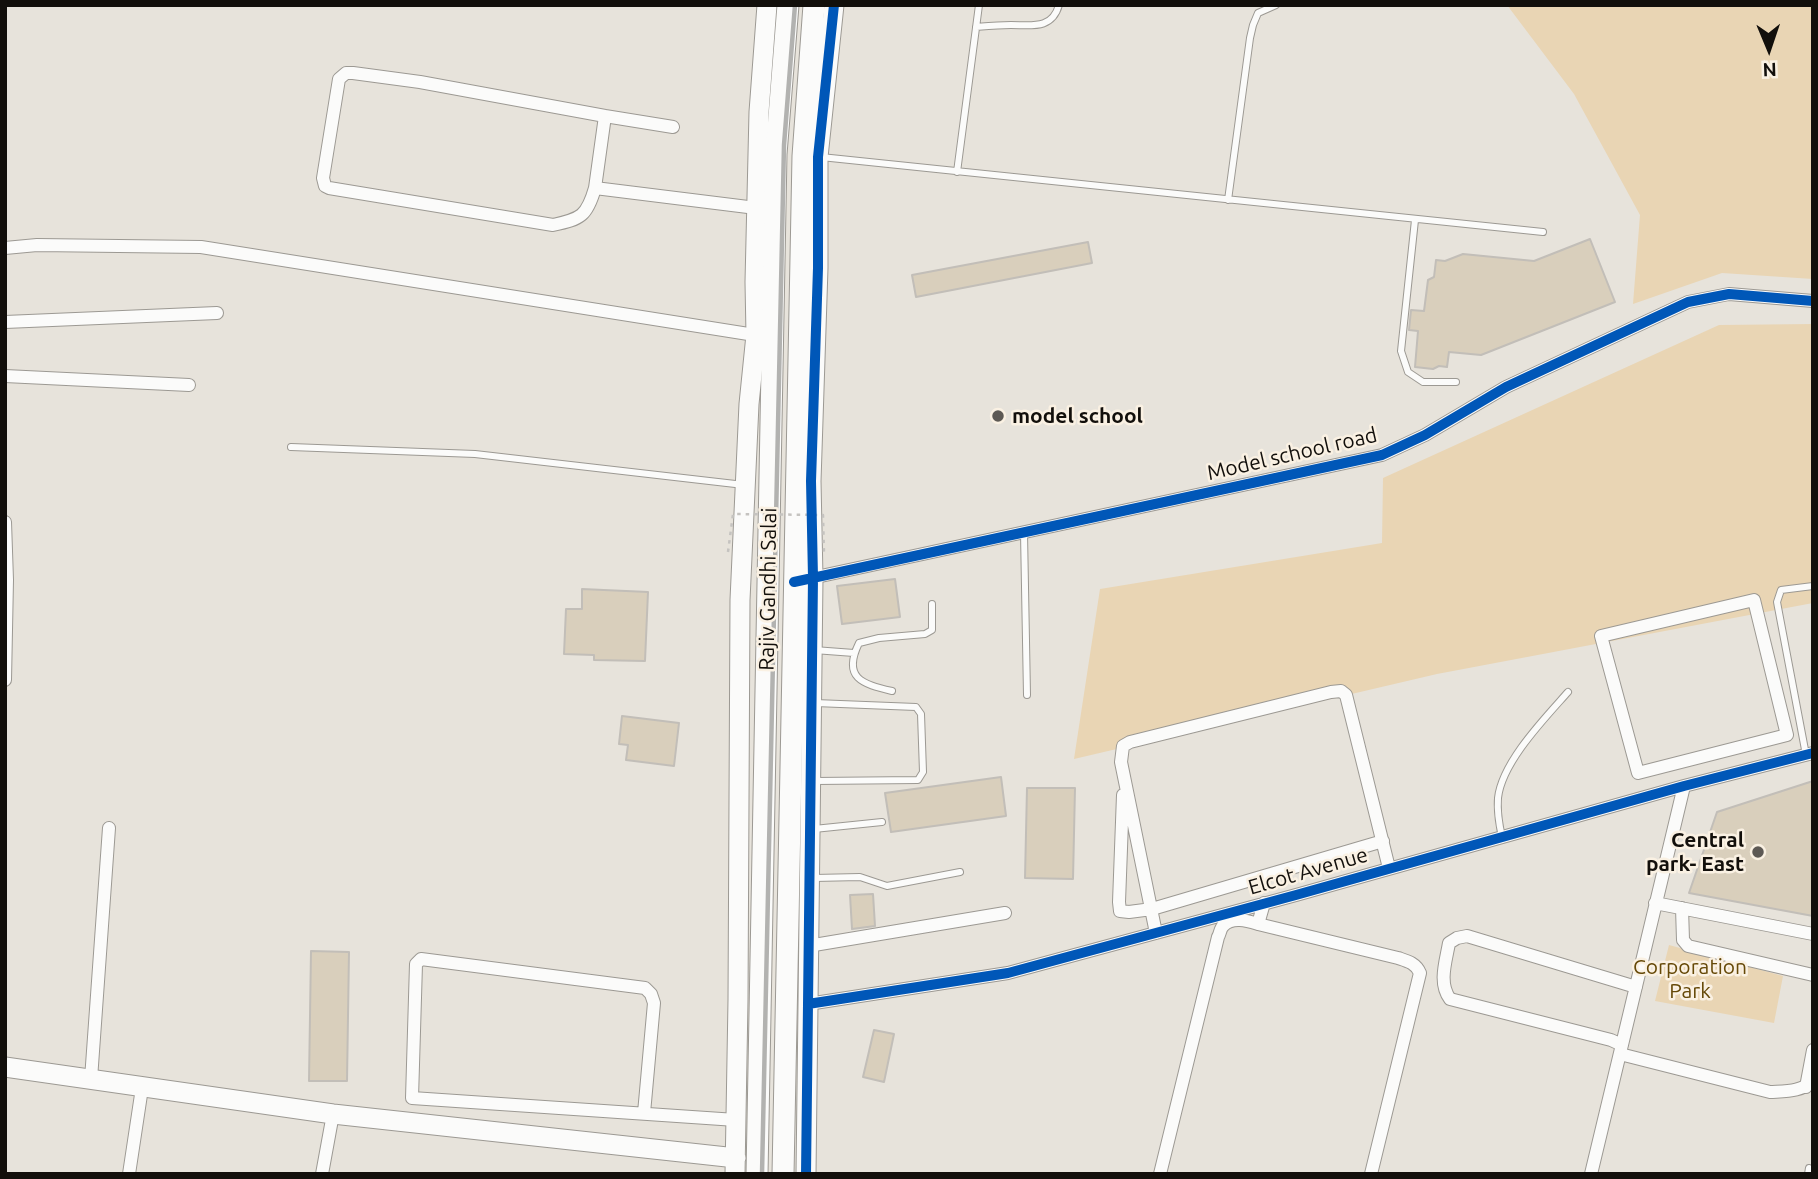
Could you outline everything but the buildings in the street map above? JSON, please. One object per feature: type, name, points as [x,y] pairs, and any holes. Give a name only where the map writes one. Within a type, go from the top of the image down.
[{"type":"main road","name":"Rajiv Gandhi Salai","points":[[757,1174],[763,882],[753,665],[764,336],[788,5]]},
{"type":"main road","name":"Rajiv Gandhi Salai","points":[[783,1174],[787,915],[798,880],[814,5]]},
{"type":"main road","points":[[763,882],[772,885],[798,880]]},
{"type":"main road","points":[[762,916],[787,915]]},
{"type":"street","points":[[5,1067],[333,1114],[735,1166],[738,1000],[753,665],[740,600],[749,404],[764,336],[756,208],[759,112],[767,5]]},
{"type":"street","points":[[810,156],[834,5]]},
{"type":"street","points":[[604,116],[595,188],[589,207],[581,216],[568,222],[553,225],[329,188],[323,183],[337,84],[346,73],[420,82],[673,127]]},
{"type":"street","points":[[595,188],[756,208]]},
{"type":"street","points":[[5,248],[201,247],[764,336]]},
{"type":"street","name":"Model school road","points":[[804,580],[1382,455],[1425,435],[1506,387],[1688,302],[1729,295],[1813,301]]},
{"type":"street","points":[[5,322],[217,313]]},
{"type":"street","points":[[5,376],[189,385]]},
{"type":"street","points":[[5,522],[5,680]]},
{"type":"street","points":[[804,580],[813,650],[809,830],[798,880],[808,946],[806,1174]]},
{"type":"street","points":[[1754,600],[1787,734],[1713,754],[1639,773],[1601,636],[1754,600]]},
{"type":"street","points":[[1156,933],[1121,762],[1123,746],[1130,742],[1341,691],[1346,695],[1390,869]]},
{"type":"street","points":[[1713,754],[1719,776]]},
{"type":"street","name":"Elcot Avenue","points":[[808,1004],[1008,973],[1719,776],[1809,754]]},
{"type":"street","points":[[1124,777],[1120,911],[1152,909],[1383,841]]},
{"type":"street","points":[[1591,1174],[1684,786]]},
{"type":"street","points":[[91,1079],[110,828]]},
{"type":"street","points":[[1655,903],[1813,934]]},
{"type":"street","points":[[1258,924],[1264,904]]},
{"type":"street","points":[[1682,908],[1683,940],[1688,947],[1813,975]]},
{"type":"street","points":[[808,946],[1005,913]]},
{"type":"street","points":[[1160,1174],[1218,937],[1223,926],[1237,920],[1398,958],[1418,967],[1420,973],[1371,1174]]},
{"type":"street","points":[[1636,987],[1467,936],[1457,937],[1449,943],[1443,984],[1450,999],[1611,1040],[1621,1049],[1770,1092],[1793,1090],[1810,1084],[1813,1050]]},
{"type":"street","points":[[413,1123],[415,972],[416,964],[421,959],[645,988],[654,1003],[644,1113]]},
{"type":"street","points":[[129,1174],[142,1088],[150,1087]]},
{"type":"street","points":[[412,1098],[736,1120]]},
{"type":"street","points":[[322,1174],[333,1114]]},
{"type":"lane","points":[[957,172],[979,5]]},
{"type":"lane","points":[[976,27],[1043,25],[1059,5]]},
{"type":"lane","points":[[1228,200],[1253,25],[1258,13],[1276,5]]},
{"type":"lane","points":[[810,156],[1543,232]]},
{"type":"lane","points":[[1415,220],[1401,351],[1408,372],[1423,382],[1456,382]]},
{"type":"lane","points":[[291,447],[475,454],[746,485]]},
{"type":"lane","points":[[1024,533],[1027,695]]},
{"type":"lane","points":[[1809,754],[1777,602],[1781,590],[1813,586]]},
{"type":"lane","points":[[892,691],[867,685],[857,679],[854,653],[859,643],[879,638],[925,634],[932,630],[932,604]]},
{"type":"lane","points":[[813,650],[854,653]]},
{"type":"lane","points":[[1502,837],[1498,817],[1499,797],[1505,776],[1533,733],[1568,692]]},
{"type":"lane","points":[[810,781],[918,779],[923,772],[921,714],[916,707],[811,702]]},
{"type":"lane","points":[[809,830],[882,822]]},
{"type":"lane","points":[[798,880],[860,877],[887,886],[960,872]]},
{"type":"path","points":[[728,552],[733,514],[823,515],[824,554]]},
{"type":"green space","points":[[1507,5],[1813,5],[1813,279],[1722,273],[1633,304],[1640,215],[1574,94]]},
{"type":"green space","points":[[1813,324],[1813,603],[1437,674],[1074,759],[1100,589],[1382,543],[1383,478],[1719,325]]},
{"type":"green space","name":"Corporation Park","points":[[1669,945],[1783,976],[1774,1023],[1655,1001]]},
{"type":"railway","points":[[762,1174],[784,145],[795,5]]},
{"type":"cycle path","points":[[806,1174],[813,578],[811,481],[818,268],[818,157],[834,5]]},
{"type":"cycle path","points":[[794,582],[1382,455],[1425,435],[1506,387],[1688,302],[1729,294],[1813,301]]},
{"type":"cycle path","points":[[808,1004],[1008,973],[1684,786],[1813,753]]},
{"type":"place","name":"model school","points":[[998,416]]},
{"type":"place","name":"Central park- East","points":[[1758,852]]}]
